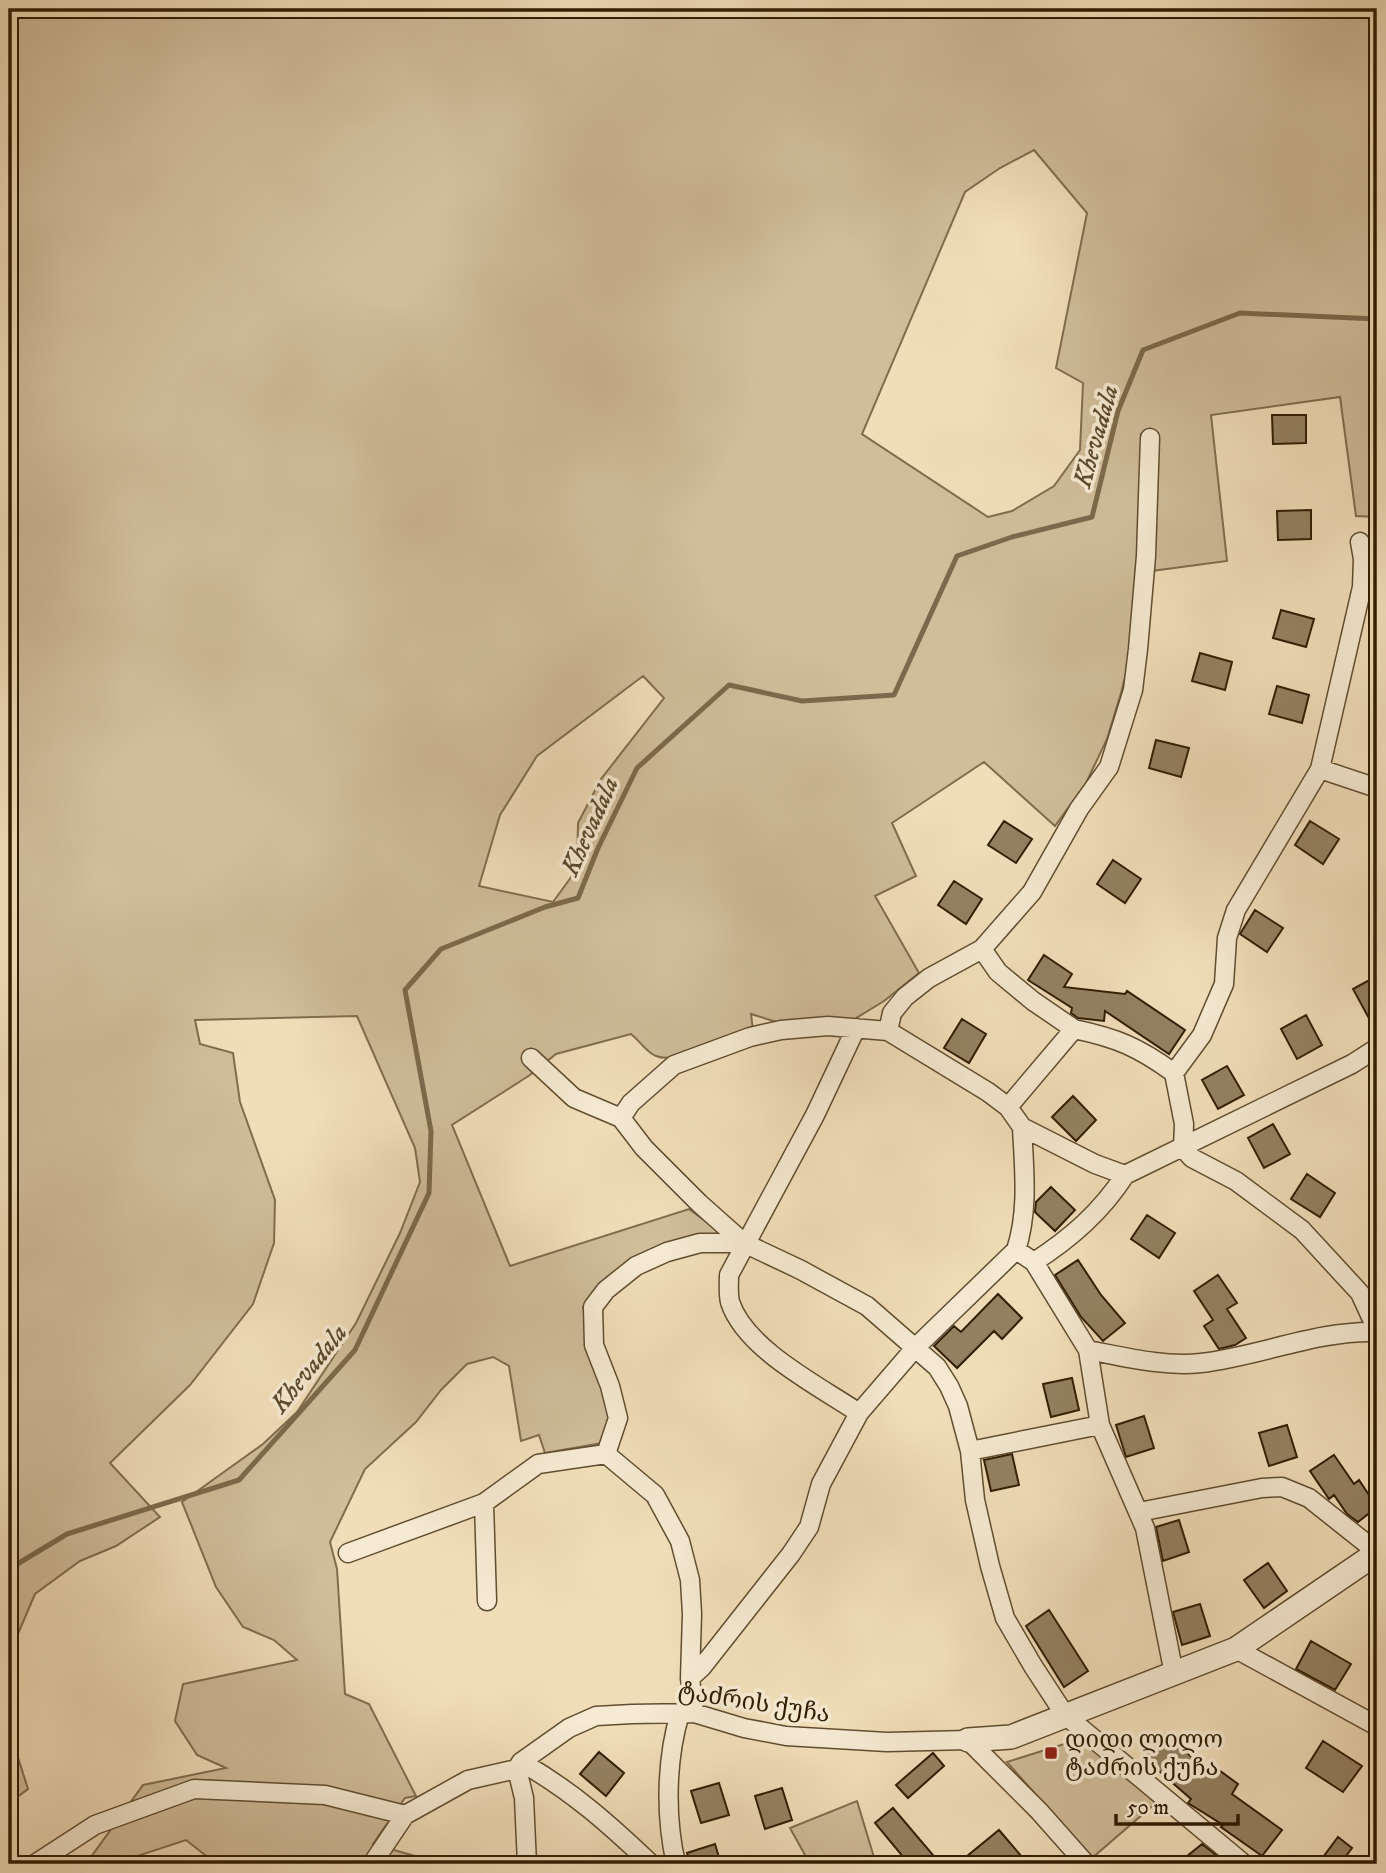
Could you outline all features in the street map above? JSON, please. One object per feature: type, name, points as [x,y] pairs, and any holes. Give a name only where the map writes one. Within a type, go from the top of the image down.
[{"type":"street","points":[[888,1031],[891,1013],[905,997],[929,978],[982,949],[1031,892],[1079,809],[1108,768],[1133,690],[1146,556],[1150,439]]},
{"type":"street","points":[[1174,1073],[1202,1035],[1224,984],[1227,938],[1236,910],[1320,769],[1362,587],[1363,559],[1360,542]]},
{"type":"street","points":[[1320,769],[1377,788]]},
{"type":"street","points":[[982,949],[998,972],[1033,1001],[1074,1029],[1109,1036],[1143,1051],[1174,1073],[1184,1124],[1183,1148],[1192,1158],[1236,1181],[1302,1230],[1360,1293],[1377,1331],[1327,1336],[1199,1363],[1149,1362],[1088,1350]]},
{"type":"street","points":[[621,1118],[631,1103],[674,1065],[750,1037],[781,1030],[828,1026],[888,1031],[1008,1107],[1022,1127],[1095,1164],[1125,1175]]},
{"type":"street","points":[[856,1028],[815,1115],[729,1275],[730,1300],[741,1323],[763,1349],[859,1413]]},
{"type":"street","points":[[1008,1107],[1074,1029]]},
{"type":"street","points":[[1034,1262],[1068,1240],[1092,1218],[1125,1175],[1352,1064],[1377,1048]]},
{"type":"street","points":[[531,1058],[574,1098],[621,1118],[645,1148],[699,1203],[744,1243],[867,1306],[937,1367],[950,1386],[970,1451],[975,1500],[1005,1618],[1065,1715],[1244,1864]]},
{"type":"street","points":[[690,1678],[702,1667],[791,1555],[809,1527],[821,1484],[859,1413],[915,1348],[1016,1250],[1024,1214],[1022,1127]]},
{"type":"street","points":[[607,1454],[618,1418],[610,1386],[594,1345],[593,1307],[606,1290],[636,1266],[667,1252],[700,1243],[744,1243]]},
{"type":"street","points":[[1016,1250],[1034,1262],[1088,1350],[1100,1425],[1145,1528],[1174,1674]]},
{"type":"street","points":[[970,1451],[1100,1425]]},
{"type":"street","points":[[348,1553],[484,1503],[538,1464],[607,1454],[655,1495],[680,1541],[690,1580],[692,1614],[687,1713],[675,1729],[668,1804],[676,1864]]},
{"type":"street","points":[[968,1740],[1011,1738],[1236,1648],[1377,1553],[1309,1498],[1282,1487],[1262,1488],[1139,1512]]},
{"type":"street","points":[[484,1503],[487,1601]]},
{"type":"street","points":[[1236,1648],[1377,1726]]},
{"type":"street","name":"ტაძრის ქუჩა","points":[[405,1815],[468,1780],[519,1766],[569,1728],[596,1716],[687,1713],[786,1736],[887,1742],[968,1740]]},
{"type":"street","points":[[968,1740],[1039,1811],[1083,1863]]},
{"type":"street","points":[[519,1766],[524,1798],[527,1864]]},
{"type":"street","points":[[519,1766],[551,1779],[604,1819],[650,1864]]},
{"type":"street","points":[[35,1864],[95,1825],[194,1789],[325,1794],[405,1815],[372,1864]]},
{"type":"shaded area","points":[[9,9],[1377,9],[1377,517],[1356,516],[1340,397],[1211,415],[1227,561],[1152,571],[1107,739],[1086,783],[1055,826],[984,762],[892,823],[916,876],[875,896],[919,973],[884,1001],[853,1020],[783,1024],[751,1014],[753,1030],[677,1057],[656,1056],[631,1034],[556,1054],[530,1075],[452,1125],[510,1266],[689,1209],[719,1231],[714,1237],[597,1291],[583,1307],[610,1416],[602,1443],[545,1453],[539,1435],[521,1441],[509,1366],[493,1357],[467,1364],[441,1390],[416,1422],[365,1469],[330,1542],[337,1569],[345,1694],[369,1704],[416,1796],[405,1798],[373,1844],[425,1859],[430,1864],[206,1864],[210,1859],[186,1840],[113,1864],[93,1864],[91,1857],[143,1785],[226,1768],[197,1755],[175,1721],[183,1684],[297,1660],[274,1640],[243,1627],[216,1587],[182,1502],[263,1444],[297,1412],[356,1323],[400,1233],[420,1182],[415,1148],[357,1016],[195,1020],[200,1044],[233,1053],[240,1102],[275,1200],[274,1243],[253,1304],[190,1385],[110,1463],[160,1517],[116,1546],[80,1561],[35,1594],[11,1650],[9,1665]],"holes":[[[1034,150],[1087,213],[1056,368],[1083,383],[1080,450],[1054,486],[1012,511],[988,517],[862,434],[965,192],[1000,168]],[[643,676],[664,698],[601,779],[578,823],[577,869],[553,902],[479,886],[500,815],[537,756]]]},
{"type":"shaded area","points":[[9,1729],[28,1789],[9,1803]]},
{"type":"shaded area","points":[[1080,1739],[1157,1802],[1092,1858],[1007,1762]]},
{"type":"shaded area","points":[[857,1801],[876,1864],[810,1864],[790,1828]]},
{"type":"building","points":[[1272,415],[1306,415],[1306,443],[1273,444]]},
{"type":"building","points":[[1311,510],[1311,539],[1278,540],[1277,511]]},
{"type":"building","points":[[1281,610],[1314,619],[1306,647],[1273,638]]},
{"type":"building","points":[[1200,653],[1232,662],[1225,690],[1192,681]]},
{"type":"building","points":[[1277,686],[1309,695],[1302,723],[1269,714]]},
{"type":"building","points":[[1156,740],[1189,748],[1181,777],[1149,768]]},
{"type":"building","points":[[1004,821],[1032,839],[1016,863],[988,845]]},
{"type":"building","points":[[1310,821],[1339,839],[1323,864],[1295,845]]},
{"type":"building","points":[[1113,860],[1141,879],[1125,903],[1097,884]]},
{"type":"building","points":[[954,881],[982,899],[966,924],[938,905]]},
{"type":"building","points":[[1255,910],[1283,928],[1267,952],[1240,934]]},
{"type":"building","points":[[1044,955],[1072,974],[1064,987],[1125,994],[1127,991],[1185,1030],[1169,1054],[1105,1011],[1104,1021],[1078,1018],[1071,1013],[1072,1008],[1028,980]]},
{"type":"building","points":[[1377,976],[1377,1033],[1353,989]]},
{"type":"building","points":[[1306,1015],[1322,1045],[1297,1059],[1281,1029]]},
{"type":"building","points":[[962,1019],[986,1034],[969,1063],[944,1048]]},
{"type":"building","points":[[1227,1066],[1244,1095],[1218,1109],[1202,1080]]},
{"type":"building","points":[[1073,1096],[1096,1120],[1076,1141],[1052,1117]]},
{"type":"building","points":[[1273,1124],[1290,1154],[1264,1168],[1248,1138]]},
{"type":"building","points":[[1307,1174],[1335,1193],[1320,1217],[1291,1199]]},
{"type":"building","points":[[1051,1187],[1075,1210],[1055,1231],[1035,1212],[1036,1202]]},
{"type":"building","points":[[1147,1215],[1175,1233],[1159,1258],[1131,1239]]},
{"type":"building","points":[[1078,1260],[1101,1295],[1125,1323],[1103,1341],[1081,1317],[1055,1275]]},
{"type":"building","points":[[1218,1275],[1237,1303],[1227,1309],[1246,1338],[1235,1345],[1219,1349],[1204,1326],[1213,1320],[1194,1291]]},
{"type":"building","points":[[998,1294],[1022,1318],[1002,1339],[994,1331],[957,1368],[934,1346],[954,1326],[961,1332]]},
{"type":"building","points":[[1072,1378],[1079,1410],[1051,1417],[1043,1384]]},
{"type":"building","points":[[1144,1416],[1154,1448],[1126,1457],[1116,1425]]},
{"type":"building","points":[[1287,1425],[1297,1457],[1269,1466],[1259,1433]]},
{"type":"building","points":[[1012,1454],[1019,1485],[991,1491],[984,1460]]},
{"type":"building","points":[[1334,1455],[1354,1484],[1359,1480],[1377,1507],[1358,1522],[1347,1514],[1334,1495],[1329,1499],[1310,1471]]},
{"type":"building","points":[[1179,1520],[1189,1552],[1163,1561],[1156,1527]]},
{"type":"building","points":[[1268,1563],[1287,1591],[1264,1608],[1244,1580]]},
{"type":"building","points":[[1200,1604],[1210,1636],[1182,1645],[1173,1612]]},
{"type":"building","points":[[1049,1610],[1088,1671],[1064,1687],[1026,1626]]},
{"type":"building","points":[[1311,1641],[1351,1664],[1335,1690],[1296,1669]]},
{"type":"building","points":[[1165,1734],[1208,1771],[1212,1765],[1238,1784],[1232,1794],[1282,1830],[1262,1856],[1221,1827],[1223,1825],[1188,1803],[1191,1799],[1144,1758]]},
{"type":"building","points":[[1323,1741],[1362,1766],[1343,1792],[1306,1768]]},
{"type":"building","points":[[599,1752],[624,1773],[606,1796],[580,1774]]},
{"type":"building","points":[[933,1753],[944,1766],[908,1798],[896,1785]]},
{"type":"building","points":[[719,1783],[729,1815],[701,1823],[691,1791]]},
{"type":"building","points":[[782,1788],[792,1820],[765,1829],[755,1796]]},
{"type":"building","points":[[893,1808],[933,1855],[922,1864],[909,1864],[875,1823]]},
{"type":"building","points":[[999,1830],[1028,1864],[972,1864],[966,1857]]},
{"type":"building","points":[[1338,1837],[1352,1848],[1340,1864],[1318,1864]]},
{"type":"building","points":[[715,1844],[721,1864],[691,1864],[687,1853]]},
{"type":"building","points":[[1202,1844],[1223,1864],[1192,1864],[1186,1857]]},
{"type":"waterway","name":"Khevadala","points":[[9,1569],[67,1534],[239,1480],[355,1350],[429,1193],[431,1131],[405,990],[441,949],[545,907],[578,898],[598,848],[637,768],[729,685],[802,701],[894,695],[957,556],[1012,537],[1092,517],[1118,411],[1143,350],[1240,313],[1377,319]]},
{"type":"place","name":"დიდი ლილო ტაძრის ქუჩა","points":[[1051,1753]]}]
